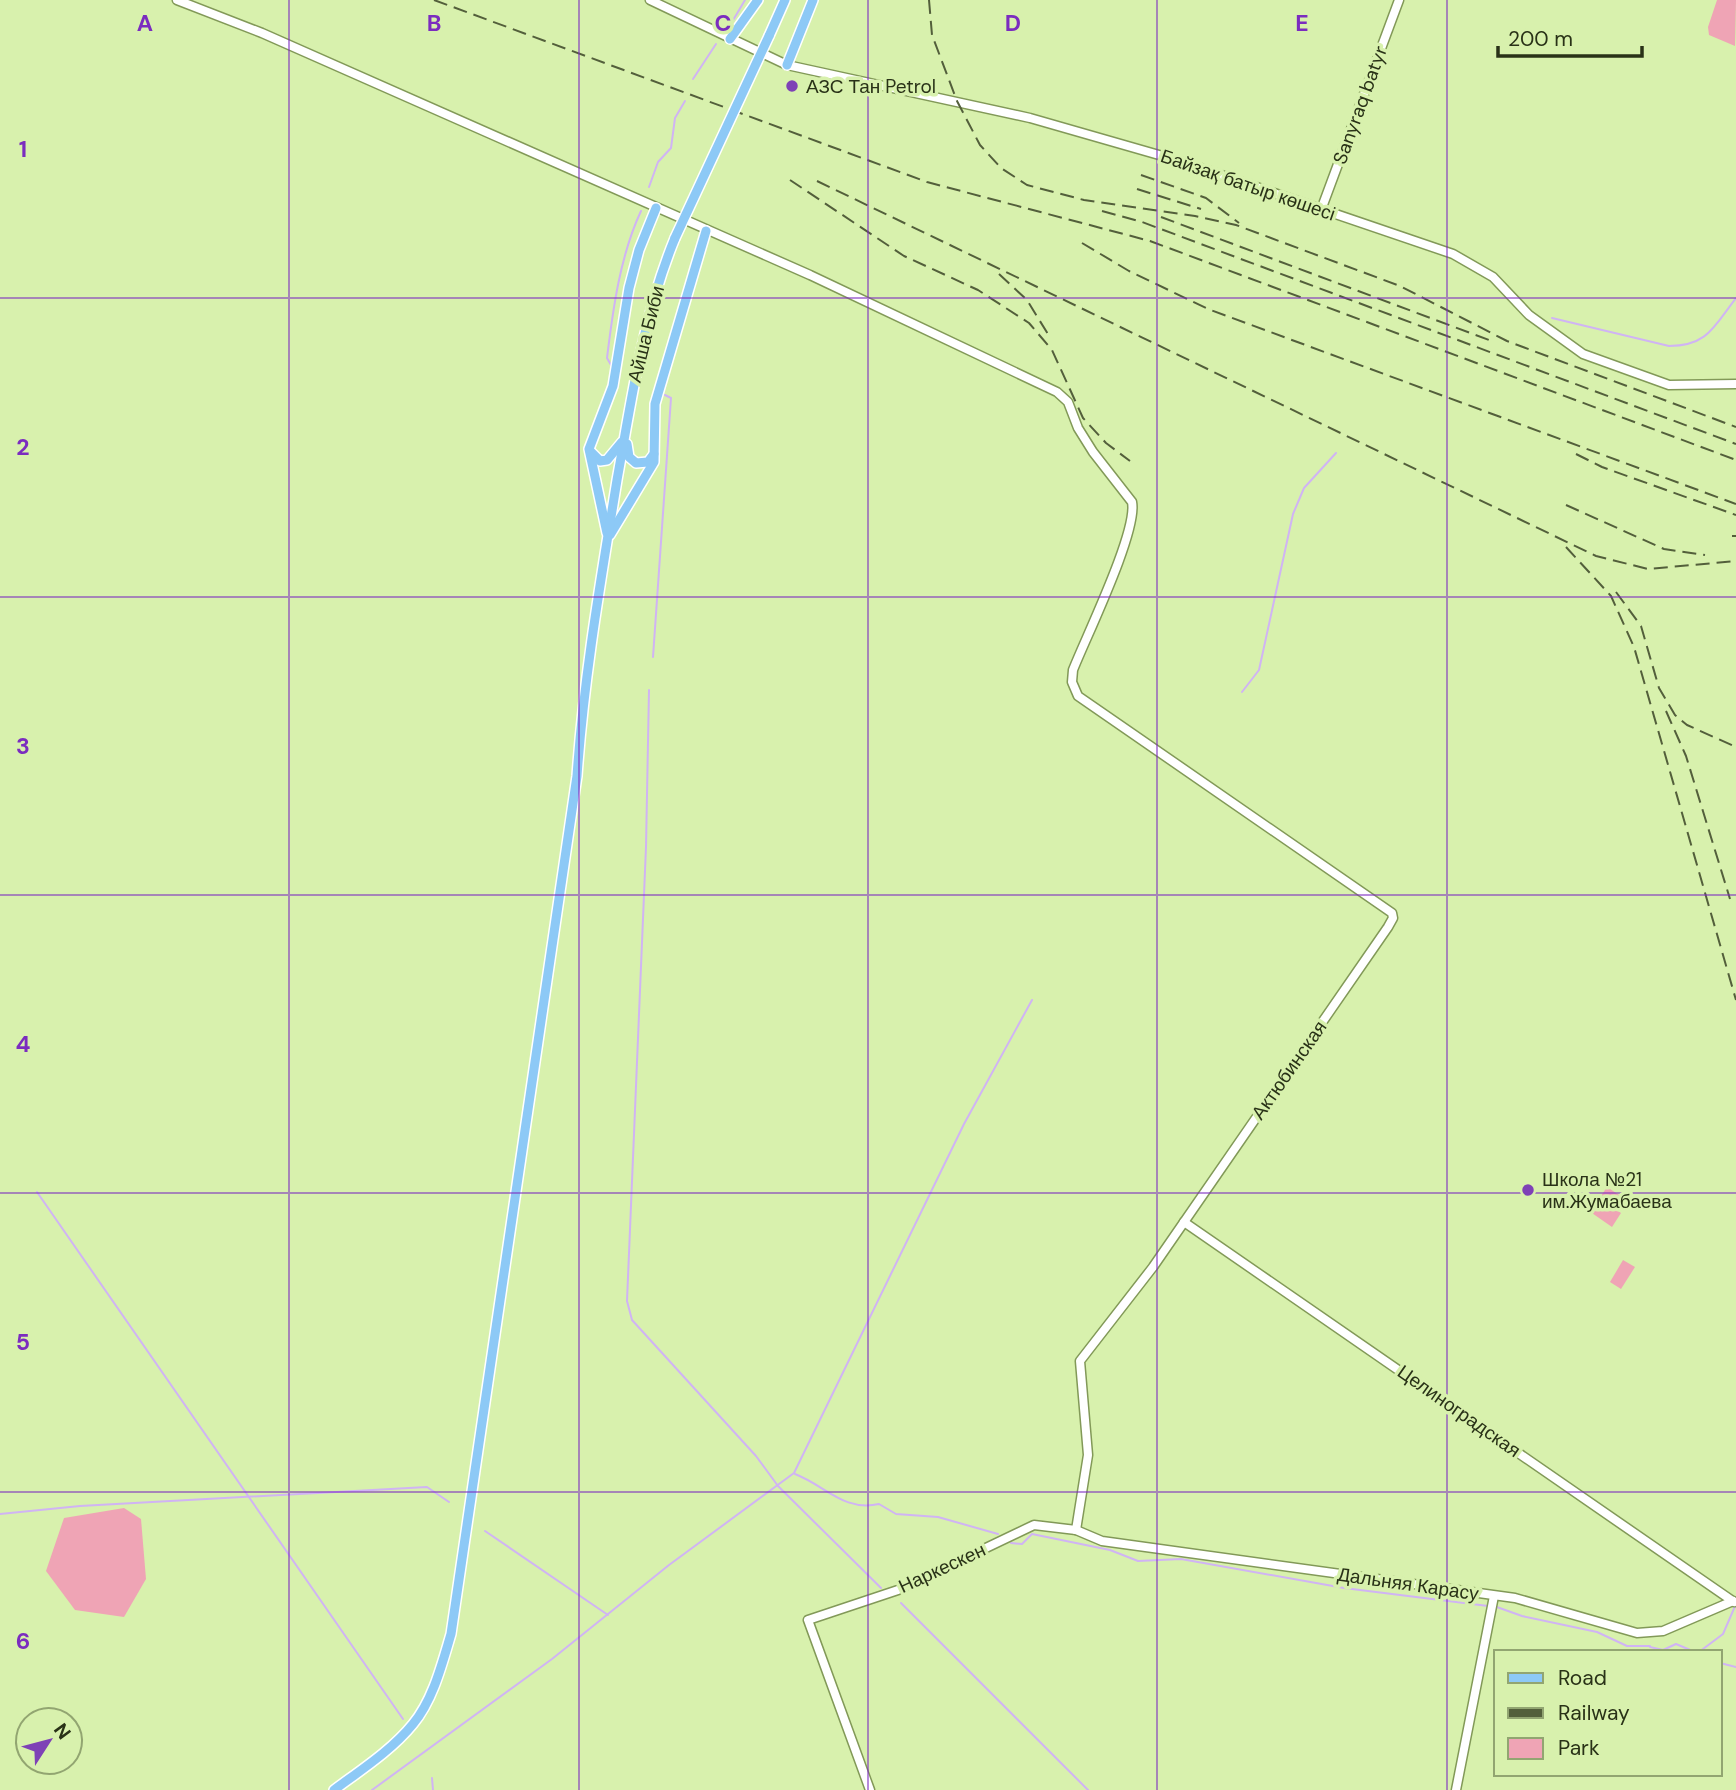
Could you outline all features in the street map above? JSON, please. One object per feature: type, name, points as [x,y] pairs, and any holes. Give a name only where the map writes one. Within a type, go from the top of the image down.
[{"type":"main road","points":[[730,39],[758,0]]},
{"type":"main road","name":"Айша Биби","points":[[334,1790],[387,1750],[415,1723],[439,1675],[451,1634],[577,776],[583,690],[645,328],[675,238],[786,0]]},
{"type":"main road","points":[[788,65],[813,0]]},
{"type":"main road","points":[[608,538],[589,449],[614,386],[629,288],[639,250],[656,208]]},
{"type":"main road","points":[[608,538],[654,461],[658,393],[706,230]]},
{"type":"main road","points":[[589,449],[600,461],[607,460],[617,451],[625,434]]},
{"type":"main road","points":[[625,434],[632,461],[642,465],[655,452]]},
{"type":"street","points":[[177,0],[262,33],[706,230]]},
{"type":"street","name":"Байзақ батыр көшесі","points":[[650,0],[788,65],[1030,118],[1180,161],[1453,254],[1493,277],[1529,315],[1583,354],[1669,385],[1736,384]]},
{"type":"street","name":"Sanyraq batyr","points":[[1321,210],[1399,0]]},
{"type":"street","name":"Актюбинская","points":[[706,230],[810,275],[1057,392],[1068,402],[1078,428],[1132,502],[1134,511],[1123,547],[1073,670],[1072,682],[1078,696],[1221,797],[1389,910],[1393,918],[1184,1222],[1080,1361],[1087,1455],[1076,1530]]},
{"type":"street","name":"Целиноградская","points":[[1184,1222],[1734,1602]]},
{"type":"street","name":"Наркескен","points":[[870,1790],[808,1620],[898,1590],[1034,1525],[1076,1530]]},
{"type":"street","name":"Дальняя Карасу","points":[[1076,1530],[1102,1541],[1493,1603],[1515,1598],[1637,1633],[1663,1631],[1734,1602]]},
{"type":"street","points":[[1456,1790],[1493,1603]]},
{"type":"green space","points":[[1717,0],[1736,0],[1735,46],[1709,35],[1708,27]]},
{"type":"green space","points":[[1607,1187],[1625,1199],[1619,1209],[1601,1196]]},
{"type":"green space","points":[[1598,1198],[1621,1213],[1612,1227],[1589,1211]]},
{"type":"green space","points":[[1623,1260],[1635,1267],[1621,1289],[1610,1282]]},
{"type":"green space","points":[[124,1508],[141,1519],[146,1579],[124,1617],[75,1610],[46,1571],[64,1518]]},
{"type":"waterway","points":[[732,22],[745,0]]},
{"type":"waterway","points":[[693,79],[716,44]]},
{"type":"waterway","points":[[649,187],[658,162],[671,148],[675,118],[685,101]]},
{"type":"waterway","points":[[611,365],[607,358],[618,283],[641,211]]},
{"type":"waterway","points":[[1552,318],[1669,346],[1682,345],[1702,338],[1709,332],[1736,298]]},
{"type":"waterway","points":[[653,657],[671,398],[665,395]]},
{"type":"waterway","points":[[1242,692],[1259,670],[1293,514],[1304,488],[1336,453]]},
{"type":"waterway","points":[[649,690],[646,847],[627,1301],[632,1320],[756,1456],[778,1486],[881,1588]]},
{"type":"waterway","points":[[372,1790],[552,1659],[669,1565],[794,1473],[964,1124],[1032,1000]]},
{"type":"waterway","points":[[37,1192],[403,1719]]},
{"type":"waterway","points":[[795,1474],[835,1497],[855,1504],[879,1504],[896,1514],[938,1517],[998,1534]]},
{"type":"waterway","points":[[0,1514],[80,1506],[427,1487],[449,1502]]},
{"type":"waterway","points":[[485,1531],[608,1615]]},
{"type":"waterway","points":[[1011,1543],[1022,1544],[1032,1534],[1110,1550],[1138,1561],[1181,1559],[1344,1588],[1488,1606]]},
{"type":"waterway","points":[[901,1603],[1088,1790]]},
{"type":"waterway","points":[[1702,1650],[1723,1634],[1736,1604]]},
{"type":"waterway","points":[[1494,1606],[1522,1616],[1597,1632],[1627,1646],[1650,1646]]},
{"type":"waterway","points":[[1663,1650],[1676,1644],[1690,1650]]},
{"type":"waterway","points":[[1650,1647],[1663,1650]]},
{"type":"waterway","points":[[1722,1664],[1736,1667]]},
{"type":"waterway","points":[[432,1778],[433,1790]]},
{"type":"railway","points":[[434,0],[927,182],[1150,241],[1736,460]]},
{"type":"railway","points":[[929,0],[932,35],[957,101],[980,145],[1001,168],[1027,185],[1084,200],[1195,216],[1236,225],[1400,286],[1507,341],[1736,427]]},
{"type":"railway","points":[[1141,175],[1206,198],[1239,223]]},
{"type":"railway","points":[[790,180],[904,256],[978,290],[1029,323],[1052,350],[1083,418],[1106,443],[1130,461]]},
{"type":"railway","points":[[817,181],[1596,556],[1648,569],[1736,561]]},
{"type":"railway","points":[[1137,189],[1201,209]]},
{"type":"railway","points":[[1102,211],[1142,222],[1736,444]]},
{"type":"railway","points":[[1161,217],[1489,340]]},
{"type":"railway","points":[[1082,243],[1129,271],[1208,309],[1736,504]]},
{"type":"railway","points":[[999,274],[1027,300],[1051,339]]},
{"type":"railway","points":[[1576,454],[1602,467],[1736,515]]},
{"type":"railway","points":[[1566,505],[1664,549],[1705,555]]},
{"type":"railway","points":[[1566,547],[1611,596],[1634,647],[1736,1000]]},
{"type":"railway","points":[[1616,592],[1641,626],[1659,688],[1675,715],[1687,725],[1736,747]]},
{"type":"railway","points":[[1666,711],[1686,756],[1730,899]]},
{"type":"place","name":"АЗС Тан Petrol","points":[[792,86]]},
{"type":"place","name":"Школа №21 им.Жумабаева","points":[[1528,1190]]}]
